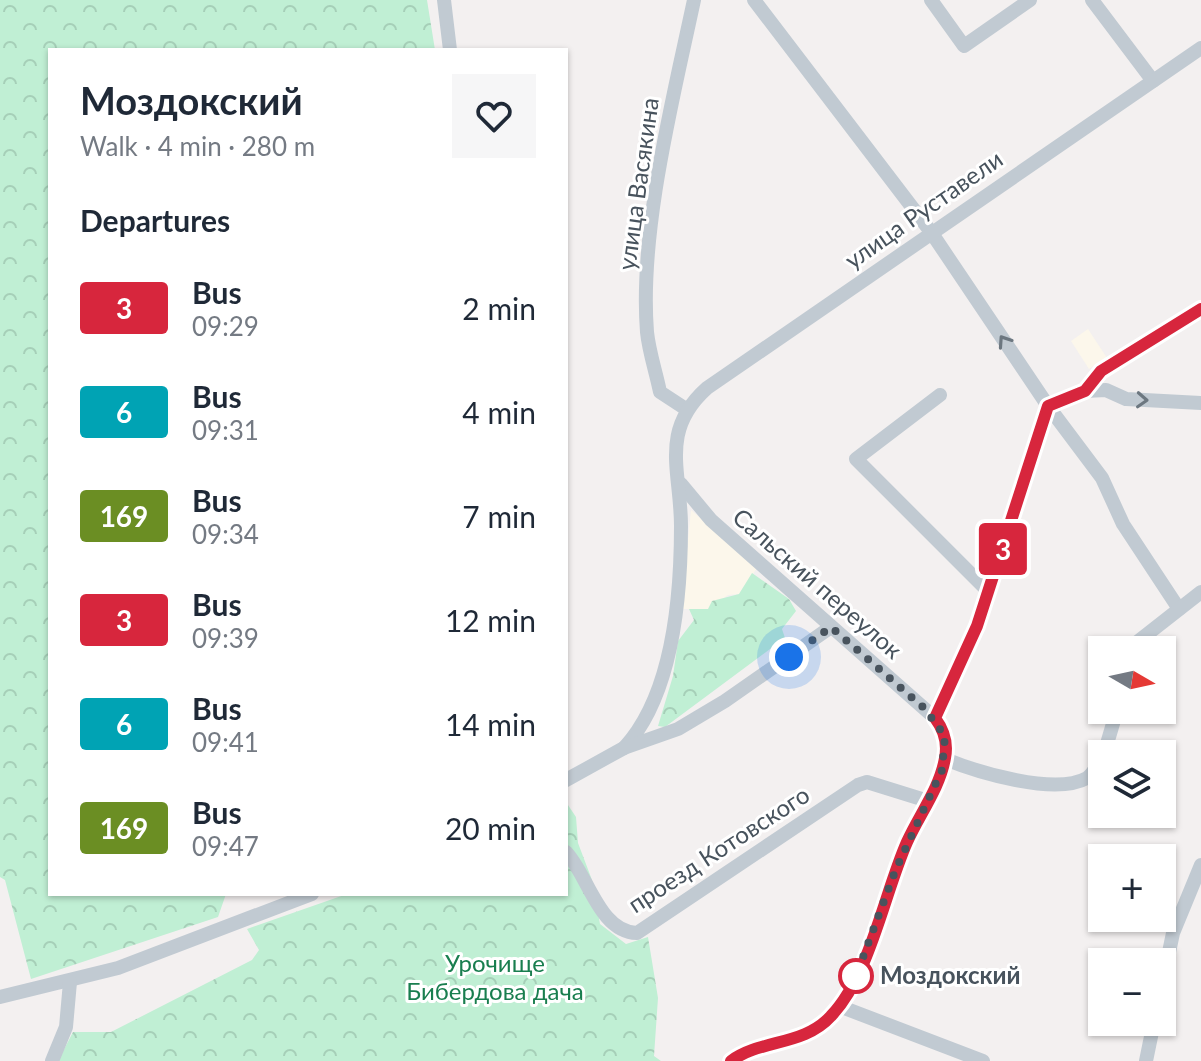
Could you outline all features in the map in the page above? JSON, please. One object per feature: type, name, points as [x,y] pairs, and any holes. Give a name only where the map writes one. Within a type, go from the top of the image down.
[{"type":"street","points":[[444,0],[450,48]]},
{"type":"street","name":"улица Васякина","points":[[684,414],[660,392],[647,334],[646,291],[649,245],[665,144],[694,0]]},
{"type":"street","points":[[754,0],[931,232],[1048,406],[1102,478],[1123,524],[1179,609]]},
{"type":"street","points":[[931,0],[964,46],[1030,0]]},
{"type":"street","points":[[1092,0],[1153,81]]},
{"type":"street","name":"улица Руставели","points":[[684,414],[707,388],[1201,48]]},
{"type":"street","points":[[1085,391],[1101,371],[1201,309]]},
{"type":"street","points":[[1048,406],[1085,391],[1106,390],[1126,399],[1201,403]]},
{"type":"street","points":[[940,395],[856,459],[989,592]]},
{"type":"street","points":[[731,1061],[750,1051],[813,1031],[839,1006],[855,977],[896,869],[945,759],[945,736],[935,718],[961,664],[989,592],[1048,406]]},
{"type":"street","points":[[624,748],[648,718],[666,673],[681,529],[676,444],[684,414]]},
{"type":"street","name":"Сальский переулок","points":[[678,476],[694,504],[935,718]]},
{"type":"street","points":[[1145,636],[1201,592]]},
{"type":"street","points":[[568,779],[624,748],[678,729],[725,701],[831,627]]},
{"type":"street","points":[[945,759],[982,775],[1069,784],[1088,777]]},
{"type":"street","name":"проезд Котовского","points":[[568,855],[615,925],[628,933],[637,933],[858,785],[867,782],[928,801]]},
{"type":"street","points":[[1170,948],[1201,865]]},
{"type":"street","points":[[0,997],[118,968],[307,896]]},
{"type":"street","points":[[52,1061],[66,1027],[70,982]]},
{"type":"street","points":[[839,1006],[983,1061]]},
{"type":"street","points":[[1146,1061],[1151,1036]]},
{"type":"shaded area","points":[[1088,329],[1107,358],[1089,369],[1071,341]]},
{"type":"shaded area","points":[[691,510],[757,568],[739,594],[728,595],[709,609],[681,609]]},
{"type":"green space","points":[[0,0],[427,0],[435,48],[48,48],[48,896],[225,896],[218,917],[31,979],[5,880],[0,877]]},
{"type":"green space","points":[[752,573],[789,599],[796,611],[782,629],[785,638],[665,727],[658,726],[673,676],[678,641],[694,620],[689,609],[708,609],[712,601],[739,594]]},
{"type":"green space","name":"Урочище Бибердова дача","points":[[568,805],[576,817],[578,843],[592,880],[600,924],[626,944],[648,937],[658,998],[654,1056],[661,1061],[58,1061],[73,1032],[111,1032],[252,960],[259,950],[247,929],[341,896],[568,896]]},
{"type":"bus line","name":"3","points":[[731,1061],[739,1055],[813,1031],[839,1006],[855,977],[896,869],[942,770],[945,736],[935,718],[977,626],[1048,406],[1085,391],[1101,371],[1201,309]]},
{"type":"place","name":"Моздокский","points":[[856,976]]},
{"type":"route","points":[[789,657],[831,627],[935,718],[945,736],[942,770],[896,869],[856,976]]}]
